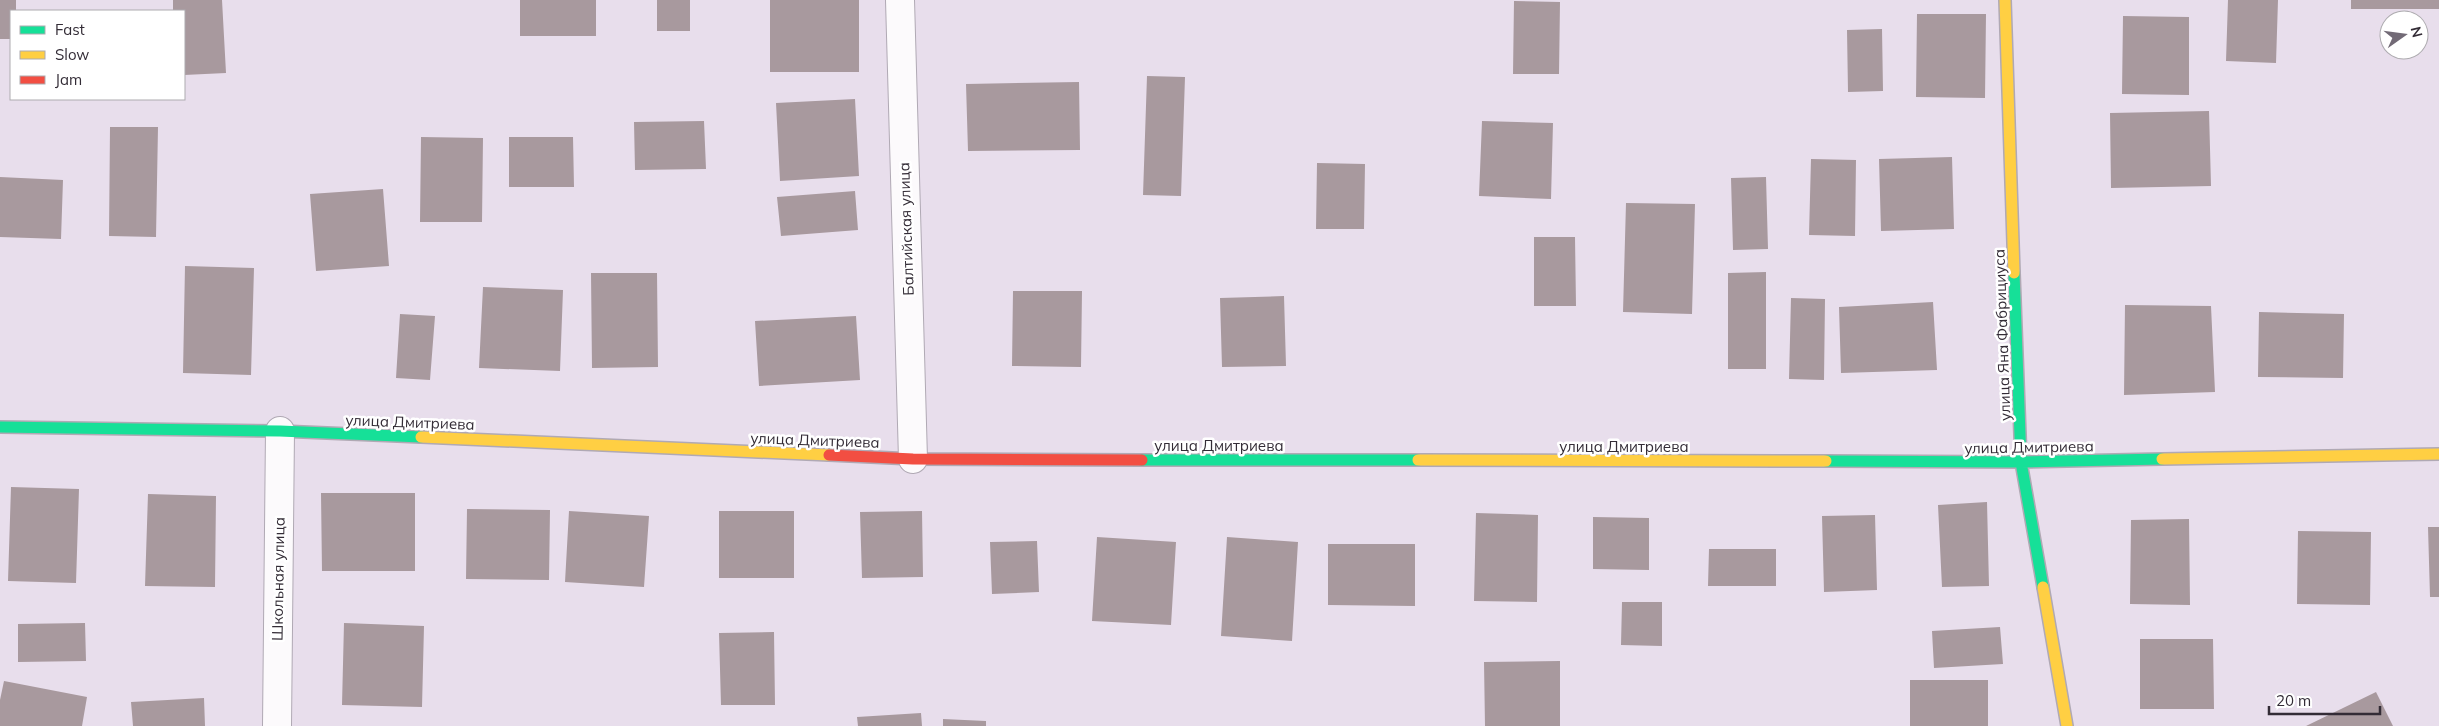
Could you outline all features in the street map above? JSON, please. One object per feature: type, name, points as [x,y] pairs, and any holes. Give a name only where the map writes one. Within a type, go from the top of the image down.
[{"type":"street","name":"Балтийская улица","points":[[900,0],[913,459]]},
{"type":"street","name":"улица Яна Фабрициуса","points":[[2005,0],[2022,462],[2067,726]]},
{"type":"street","name":"улица Дмитриева","points":[[0,426],[280,431],[913,459],[2022,462],[2439,454]]},
{"type":"street","name":"Школьная улица","points":[[277,726],[280,431]]},
{"type":"building","points":[[0,0],[16,0],[16,10],[10,10],[10,39],[0,39]]},
{"type":"building","points":[[173,0],[222,0],[226,73],[185,75],[185,10],[173,10]]},
{"type":"building","points":[[520,0],[596,0],[596,36],[520,36]]},
{"type":"building","points":[[657,0],[690,0],[690,31],[657,31]]},
{"type":"building","points":[[770,0],[859,0],[859,72],[770,72]]},
{"type":"building","points":[[2228,0],[2278,0],[2276,63],[2226,61]]},
{"type":"building","points":[[2351,0],[2439,0],[2439,9],[2351,9]]},
{"type":"building","points":[[1514,1],[1560,2],[1559,74],[1513,74]]},
{"type":"building","points":[[1917,14],[1986,14],[1985,98],[1916,97]]},
{"type":"building","points":[[2123,16],[2189,17],[2189,95],[2122,94]]},
{"type":"building","points":[[1882,29],[1883,91],[1848,92],[1847,30]]},
{"type":"building","points":[[1147,76],[1185,77],[1181,196],[1143,195]]},
{"type":"building","points":[[1079,82],[1080,150],[968,151],[966,84]]},
{"type":"building","points":[[855,99],[859,176],[780,181],[776,103]]},
{"type":"building","points":[[2209,111],[2211,186],[2111,188],[2110,113]]},
{"type":"building","points":[[704,121],[706,169],[635,170],[634,122]]},
{"type":"building","points":[[1482,121],[1553,123],[1551,199],[1479,196]]},
{"type":"building","points":[[110,127],[158,127],[156,237],[109,236]]},
{"type":"building","points":[[421,137],[483,138],[482,222],[420,222]]},
{"type":"building","points":[[509,137],[573,137],[574,187],[509,187]]},
{"type":"building","points":[[1952,157],[1954,229],[1881,231],[1879,159]]},
{"type":"building","points":[[1811,159],[1856,160],[1855,236],[1809,235]]},
{"type":"building","points":[[1317,163],[1365,164],[1364,229],[1316,229]]},
{"type":"building","points":[[0,177],[63,180],[61,239],[0,237]]},
{"type":"building","points":[[1766,177],[1768,249],[1733,250],[1731,178]]},
{"type":"building","points":[[383,189],[389,266],[316,271],[310,194]]},
{"type":"building","points":[[855,191],[858,230],[781,236],[777,197]]},
{"type":"building","points":[[1626,203],[1695,204],[1692,314],[1623,312]]},
{"type":"building","points":[[1534,237],[1575,237],[1576,306],[1534,306]]},
{"type":"building","points":[[185,266],[254,268],[251,375],[183,373]]},
{"type":"building","points":[[1766,272],[1766,369],[1728,369],[1728,273]]},
{"type":"building","points":[[591,273],[657,273],[658,367],[592,368]]},
{"type":"building","points":[[483,287],[563,290],[560,371],[479,368]]},
{"type":"building","points":[[1013,291],[1082,291],[1081,367],[1012,366]]},
{"type":"building","points":[[1284,296],[1286,366],[1222,367],[1220,298]]},
{"type":"building","points":[[1791,298],[1825,299],[1824,380],[1789,379]]},
{"type":"building","points":[[1933,302],[1937,370],[1841,373],[1839,307]]},
{"type":"building","points":[[2125,305],[2211,306],[2215,392],[2124,395]]},
{"type":"building","points":[[2259,312],[2344,314],[2343,378],[2258,377]]},
{"type":"building","points":[[400,314],[435,316],[430,380],[396,378]]},
{"type":"building","points":[[856,316],[860,380],[759,386],[755,321]]},
{"type":"building","points":[[11,487],[79,489],[76,583],[8,581]]},
{"type":"building","points":[[321,493],[415,493],[415,571],[322,571]]},
{"type":"building","points":[[148,494],[216,496],[215,587],[145,586]]},
{"type":"building","points":[[1987,502],[1989,586],[1942,587],[1938,505]]},
{"type":"building","points":[[467,509],[550,510],[549,580],[466,579]]},
{"type":"building","points":[[569,511],[649,516],[644,587],[565,582]]},
{"type":"building","points":[[719,511],[794,511],[794,578],[719,578]]},
{"type":"building","points":[[922,511],[923,577],[862,578],[860,512]]},
{"type":"building","points":[[1476,513],[1538,515],[1537,602],[1474,601]]},
{"type":"building","points":[[1875,515],[1877,590],[1824,592],[1822,516]]},
{"type":"building","points":[[1593,517],[1649,518],[1649,570],[1593,569]]},
{"type":"building","points":[[2189,519],[2190,605],[2130,604],[2131,520]]},
{"type":"building","points":[[2428,527],[2439,527],[2439,597],[2430,597]]},
{"type":"building","points":[[2298,531],[2371,532],[2370,605],[2297,604]]},
{"type":"building","points":[[1097,537],[1176,542],[1171,625],[1092,621]]},
{"type":"building","points":[[1227,537],[1298,542],[1292,641],[1221,636]]},
{"type":"building","points":[[1037,541],[1039,592],[992,594],[990,542]]},
{"type":"building","points":[[1328,544],[1415,544],[1415,606],[1328,605]]},
{"type":"building","points":[[1709,549],[1776,549],[1776,586],[1708,586]]},
{"type":"building","points":[[1622,602],[1662,602],[1662,646],[1621,645]]},
{"type":"building","points":[[85,623],[86,661],[18,662],[18,624]]},
{"type":"building","points":[[344,623],[424,626],[422,707],[342,705]]},
{"type":"building","points":[[2000,627],[2003,664],[1934,668],[1932,631]]},
{"type":"building","points":[[774,632],[775,705],[721,705],[719,633]]},
{"type":"building","points":[[2140,639],[2213,639],[2214,709],[2140,709]]},
{"type":"building","points":[[1560,661],[1560,726],[1485,726],[1484,662]]},
{"type":"building","points":[[1910,680],[1988,680],[1988,726],[1910,726]]},
{"type":"building","points":[[4,681],[87,697],[82,726],[0,726],[0,700]]},
{"type":"building","points":[[2376,692],[2393,726],[2306,726]]},
{"type":"building","points":[[204,698],[205,726],[133,726],[131,702]]},
{"type":"building","points":[[921,713],[922,726],[858,726],[857,717]]},
{"type":"building","points":[[943,719],[986,721],[986,726],[943,726]]},
{"type":"traffic: fast","points":[[2014,273],[2021,462],[2043,587]]},
{"type":"traffic: fast","points":[[0,427],[280,431],[421,437]]},
{"type":"traffic: fast","points":[[1826,461],[2021,462],[2162,459]]},
{"type":"traffic: fast","points":[[1142,460],[1418,460]]},
{"type":"traffic: slow","points":[[2005,0],[2014,273]]},
{"type":"traffic: slow","points":[[421,437],[829,455]]},
{"type":"traffic: slow","points":[[2162,459],[2439,454]]},
{"type":"traffic: slow","points":[[1418,460],[1826,461]]},
{"type":"traffic: slow","points":[[2043,587],[2067,726]]},
{"type":"traffic: jam","points":[[829,455],[913,459],[1142,460]]}]
